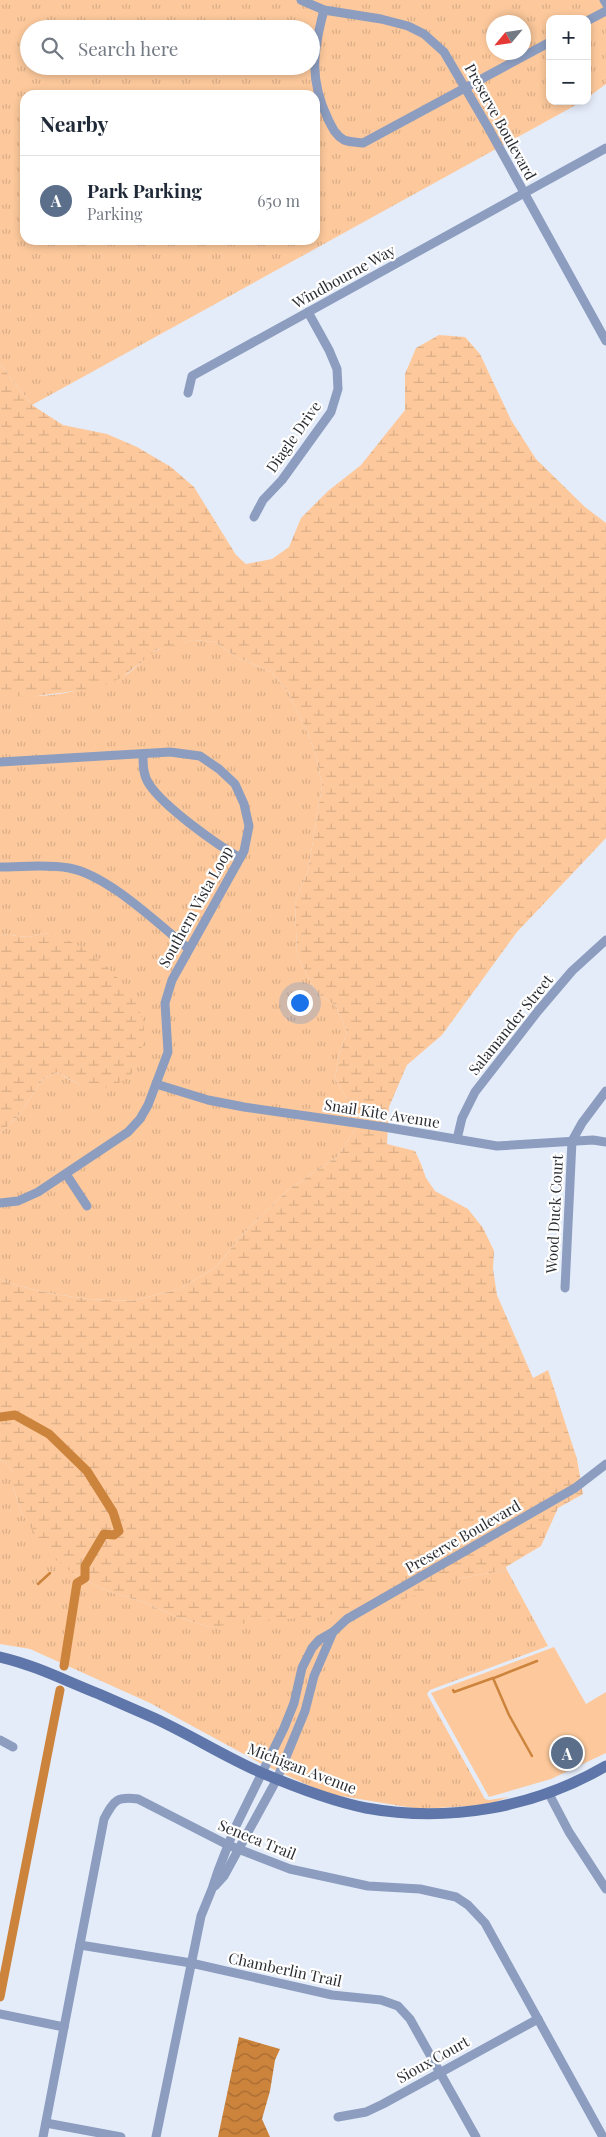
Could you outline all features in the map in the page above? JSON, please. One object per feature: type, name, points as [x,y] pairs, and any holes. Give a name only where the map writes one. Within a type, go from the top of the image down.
[{"type":"street","name":"Preserve Boulevard","points":[[300,0],[324,10],[381,19],[408,26],[424,34],[444,52],[466,88],[606,341]]},
{"type":"street","points":[[320,26],[324,10]]},
{"type":"street","points":[[591,19],[606,11]]},
{"type":"street","points":[[320,102],[334,132],[345,140],[363,143],[546,44]]},
{"type":"street","points":[[314,75],[317,90]]},
{"type":"street","name":"Windbourne Way","points":[[188,393],[192,376],[606,148]]},
{"type":"street","name":"Diagle Drive","points":[[254,517],[263,500],[282,480],[331,412],[338,389],[336,369],[329,350],[308,312]]},
{"type":"street","name":"Southern Vista Loop","points":[[0,762],[170,752],[200,756],[219,769],[235,784],[244,804],[249,826],[240,858],[172,980],[165,1003],[168,1052],[148,1105],[140,1119],[128,1132],[38,1192],[18,1201],[0,1203]]},
{"type":"street","points":[[142,754],[144,773],[149,784],[163,800],[226,850],[240,858]]},
{"type":"street","points":[[0,867],[69,868],[86,873],[106,882],[190,949]]},
{"type":"street","name":"Salamander Street","points":[[456,1139],[462,1118],[475,1092],[538,1010],[572,971],[606,940]]},
{"type":"street","name":"Snail Kite Avenue","points":[[156,1084],[208,1100],[244,1107],[497,1146],[593,1140],[606,1142]]},
{"type":"street","points":[[572,1141],[582,1123],[606,1091]]},
{"type":"street","name":"Wood Duck Court","points":[[565,1288],[572,1141]]},
{"type":"street","points":[[66,1174],[87,1206]]},
{"type":"street","name":"Preserve Boulevard","points":[[212,1889],[228,1845],[284,1728],[294,1703],[302,1668],[312,1648],[319,1640],[333,1632],[346,1619],[575,1488],[606,1464]]},
{"type":"street","name":"Preserve Boulevard","points":[[212,1889],[224,1876],[277,1779],[305,1711],[314,1676],[333,1632]]},
{"type":"street","name":"Michigan Avenue","points":[[0,1657],[38,1668],[154,1718],[261,1773],[336,1801],[366,1808],[398,1812],[453,1813],[484,1809],[549,1794],[585,1778],[606,1766]]},
{"type":"street","points":[[0,1740],[13,1746]]},
{"type":"street","points":[[549,1794],[569,1832],[606,1889]]},
{"type":"street","name":"Seneca Trail","points":[[43,2137],[104,1819],[110,1807],[117,1800],[125,1797],[138,1799],[238,1850],[290,1869],[330,1880],[368,1886],[420,1889],[456,1896],[468,1905],[485,1923],[603,2137]]},
{"type":"street","points":[[156,2137],[201,1916],[212,1889]]},
{"type":"street","name":"Chamberlin Trail","points":[[80,1945],[191,1963],[332,1995],[381,2000],[398,2006],[410,2019],[476,2137]]},
{"type":"street","points":[[0,2014],[64,2027]]},
{"type":"street","name":"Sioux Court","points":[[338,2117],[366,2112],[538,2019]]},
{"type":"street","points":[[46,2123],[121,2137]]},
{"type":"green space","points":[[0,0],[606,0],[606,84],[591,95],[591,15],[546,15],[546,105],[576,105],[32,405],[0,364]]},
{"type":"green space","points":[[439,335],[465,337],[480,354],[511,420],[536,459],[585,507],[606,523],[606,838],[517,932],[442,1035],[407,1065],[389,1107],[387,1144],[415,1151],[426,1178],[435,1191],[468,1209],[483,1228],[494,1251],[493,1269],[497,1295],[533,1378],[548,1370],[577,1459],[583,1494],[558,1508],[541,1546],[506,1567],[507,1570],[461,1578],[399,1601],[329,1615],[209,1627],[177,1617],[146,1603],[107,1591],[74,1574],[48,1554],[22,1514],[13,1487],[13,1472],[5,1462],[0,1460],[0,1279],[11,1284],[48,1293],[88,1299],[131,1301],[180,1289],[216,1267],[243,1234],[288,1190],[338,1156],[356,1128],[352,1107],[335,1079],[339,1055],[347,1032],[336,1006],[316,992],[297,956],[295,902],[308,871],[322,786],[317,759],[309,736],[288,692],[271,672],[236,657],[215,642],[193,640],[157,650],[121,678],[98,688],[29,697],[7,695],[0,689],[0,364],[32,405],[63,425],[107,434],[137,447],[171,467],[194,487],[236,555],[246,564],[272,559],[289,547],[301,518],[328,491],[361,465],[405,410],[405,374],[416,348]]},
{"type":"green space","points":[[193,640],[215,642],[236,657],[271,672],[288,692],[309,736],[317,759],[322,786],[308,871],[295,902],[297,956],[316,992],[336,1006],[347,1032],[339,1055],[335,1079],[352,1107],[356,1128],[338,1156],[288,1190],[243,1234],[216,1267],[180,1289],[131,1301],[88,1299],[48,1293],[11,1284],[0,1279],[0,1133],[17,1117],[44,1078],[58,1072],[70,1080],[82,1084],[109,1087],[49,933],[28,937],[0,934],[0,689],[10,694],[41,696],[93,687],[124,676],[160,649]]},
{"type":"green space","points":[[49,933],[84,949],[104,964],[124,985],[139,1009],[143,1021],[142,1045],[130,1077],[111,1086],[101,1088],[88,1086],[75,1082],[58,1072],[44,1078],[17,1117],[0,1133],[0,934],[28,937]]},
{"type":"green space","points":[[0,1460],[5,1462],[13,1472],[13,1487],[22,1514],[74,1574],[107,1591],[146,1603],[177,1617],[209,1627],[437,1585],[461,1578],[507,1570],[548,1646],[430,1690],[427,1694],[485,1799],[509,1797],[489,1804],[419,1809],[335,1795],[312,1787],[262,1764],[150,1703],[30,1649],[0,1644]]},
{"type":"green space","points":[[554,1647],[586,1704],[606,1692],[606,1753],[551,1779],[489,1797],[431,1693]]},
{"type":"water","points":[[239,2037],[280,2049],[275,2060],[270,2091],[262,2119],[270,2137],[218,2137]]},
{"type":"waterway","points":[[0,1417],[15,1415],[49,1434],[87,1471],[113,1512],[119,1531],[114,1535],[104,1534],[85,1566],[85,1578],[77,1583],[64,1666]]},
{"type":"waterway","points":[[38,1584],[50,1573]]},
{"type":"waterway","points":[[494,1678],[537,1661]]},
{"type":"waterway","points":[[453,1690],[454,1692],[493,1678],[509,1715],[532,1756]]},
{"type":"waterway","points":[[0,1997],[60,1690]]},
{"type":"place","name":"Park Parking","points":[[567,1753]]}]
